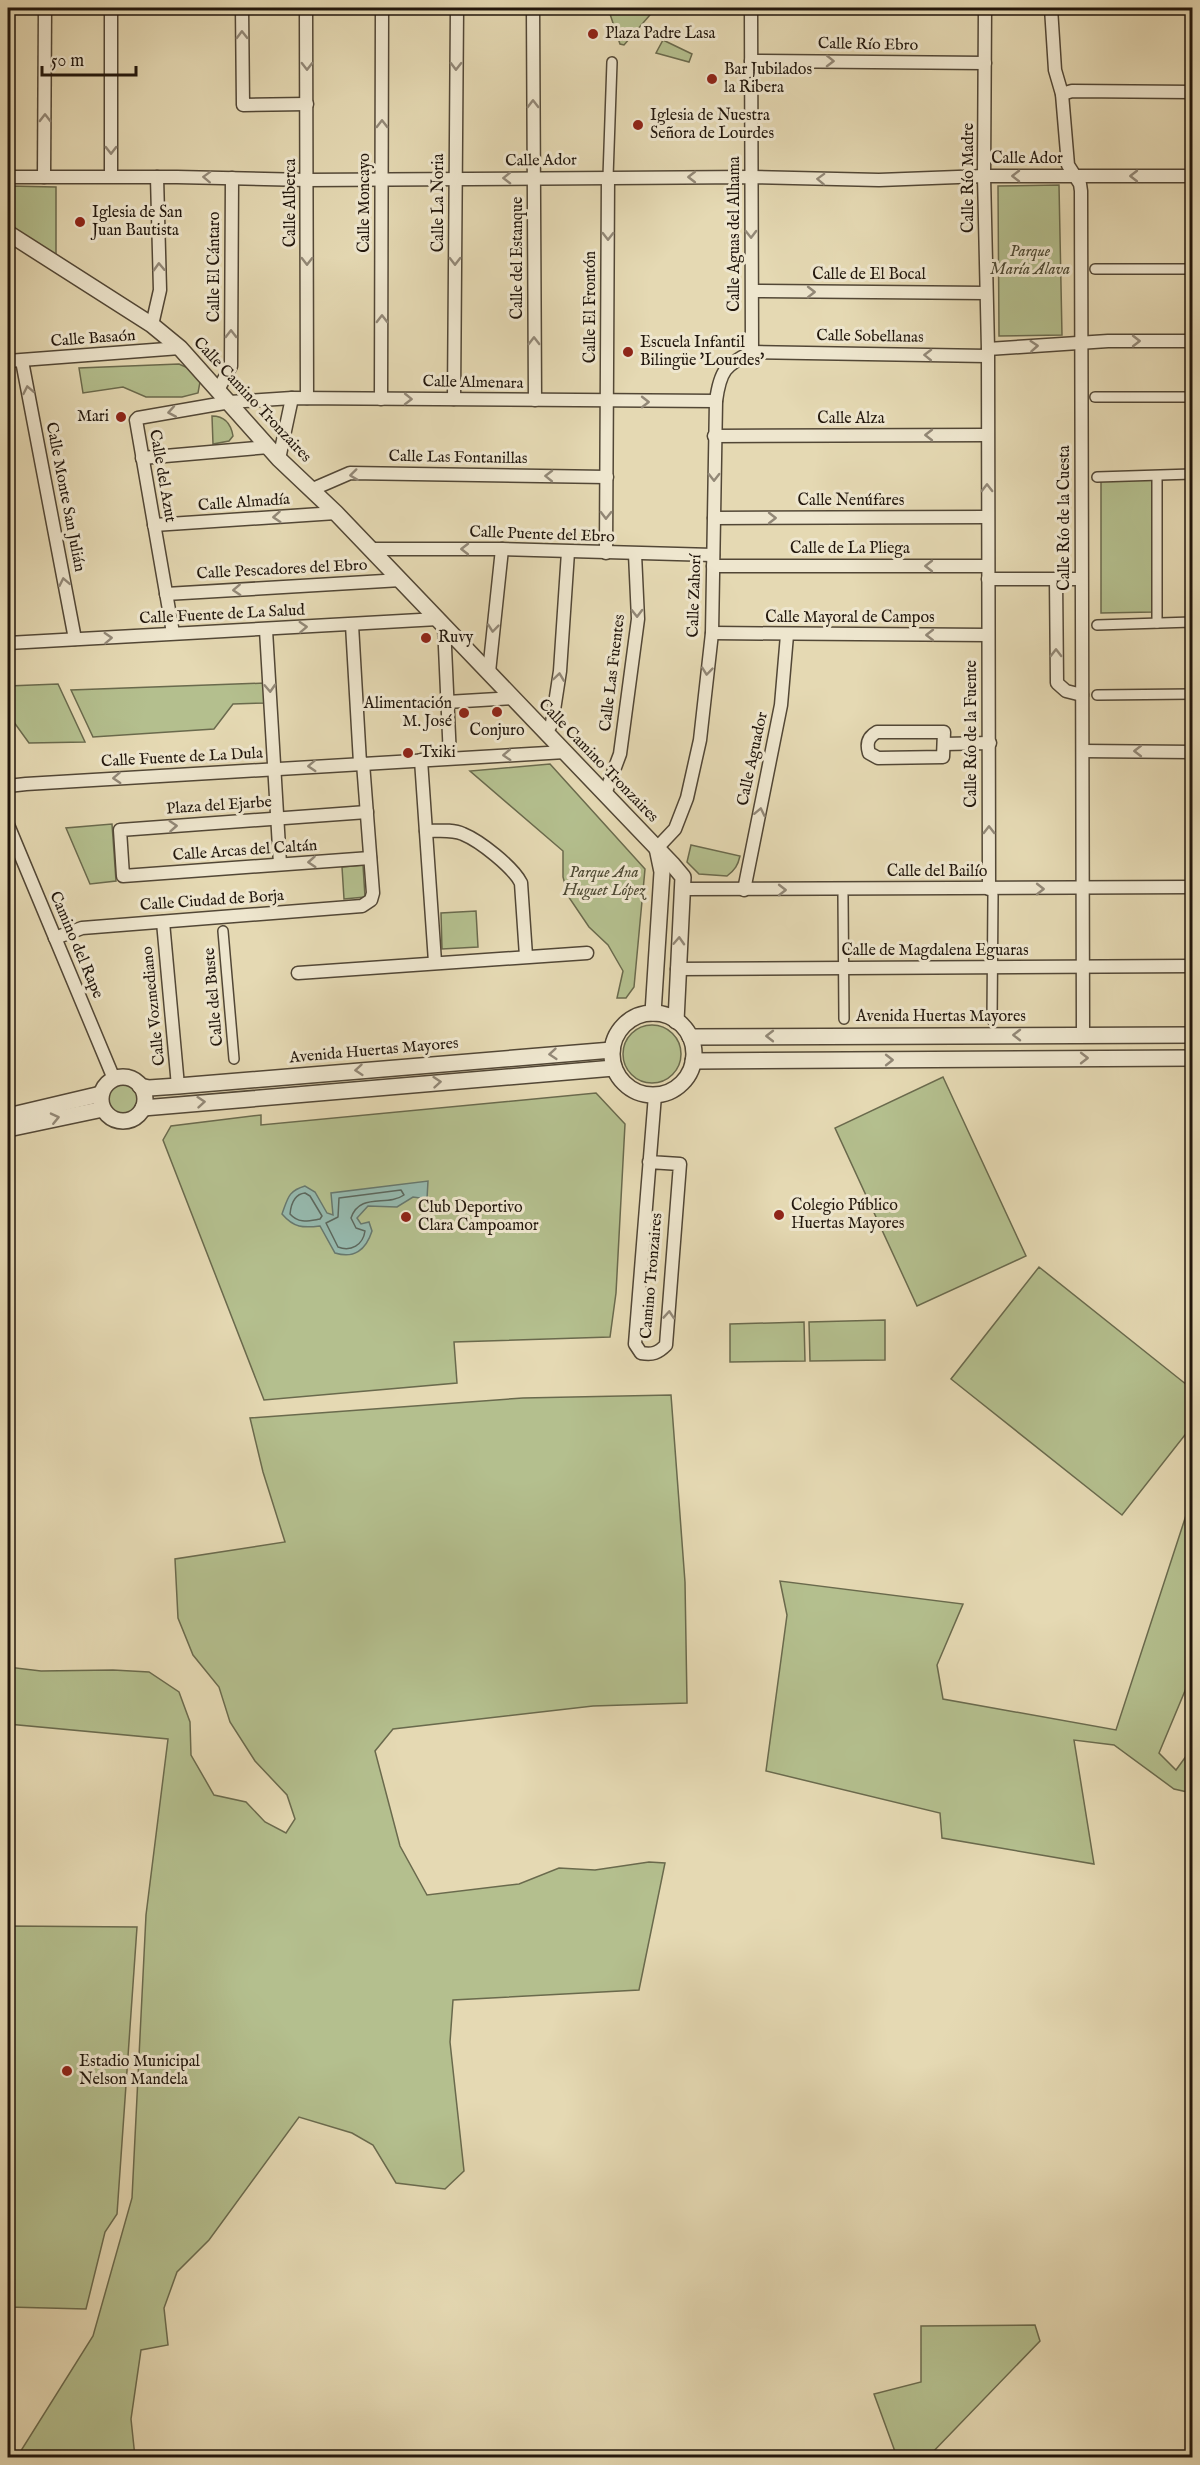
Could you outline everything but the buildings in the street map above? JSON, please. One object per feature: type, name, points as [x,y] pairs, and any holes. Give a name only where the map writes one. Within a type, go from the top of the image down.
[{"type":"street","points":[[44,177],[45,8]]},
{"type":"street","points":[[111,8],[111,176]]},
{"type":"street","points":[[242,8],[243,105],[307,104]]},
{"type":"street","name":"Calle Alberca","points":[[306,8],[307,398]]},
{"type":"street","name":"Calle Moncayo","points":[[381,399],[382,8]]},
{"type":"street","name":"Calle La Noria","points":[[454,399],[457,8]]},
{"type":"street","name":"Calle del Estanque","points":[[533,8],[535,400]]},
{"type":"street","name":"Calle Aguas del Alhama","points":[[752,8],[750,177],[752,352]]},
{"type":"street","name":"Calle Río Madre","points":[[985,8],[984,176],[987,353]]},
{"type":"street","name":"Calle Río de la Cuesta","points":[[1051,8],[1055,70],[1057,84],[1062,94],[1068,165],[1081,191],[1083,1035]]},
{"type":"street","name":"Calle Río Ebro","points":[[751,61],[985,63]]},
{"type":"street","name":"Calle El Frontón","points":[[606,553],[608,177],[612,62]]},
{"type":"street","points":[[1062,94],[1072,91],[1192,92]]},
{"type":"street","name":"Calle Ador","points":[[8,177],[111,176],[307,180],[750,177],[879,180],[984,176],[1192,176]]},
{"type":"street","points":[[152,325],[160,290],[157,177]]},
{"type":"street","name":"Calle El Cántaro","points":[[218,390],[231,366],[232,178]]},
{"type":"street","name":"Calle Camino Tronzaires","points":[[8,233],[152,325],[180,348],[274,453],[313,489],[657,848]]},
{"type":"street","points":[[1095,269],[1192,269]]},
{"type":"street","name":"Calle de El Bocal","points":[[753,291],[986,292]]},
{"type":"street","name":"Calle Sobellanas","points":[[752,352],[987,353],[1080,343],[1192,341]]},
{"type":"street","name":"Calle Basaón","points":[[8,361],[180,348]]},
{"type":"street","name":"Calle Zahorí","points":[[657,848],[675,829],[687,798],[700,740],[712,633],[714,436],[719,378],[734,361],[752,352]]},
{"type":"street","name":"Calle Río de la Fuente","points":[[987,353],[991,892]]},
{"type":"street","name":"Calle Monte San Julián","points":[[22,361],[75,639]]},
{"type":"street","points":[[1095,397],[1192,397]]},
{"type":"street","points":[[142,458],[274,453],[292,398]]},
{"type":"street","name":"Calle Almenara","points":[[230,402],[292,398],[716,401]]},
{"type":"street","name":"Calle del Azut","points":[[173,633],[136,420],[230,402]]},
{"type":"street","name":"Calle Alza","points":[[714,436],[987,435]]},
{"type":"street","name":"Calle Las Fontanillas","points":[[313,489],[350,473],[607,477]]},
{"type":"street","points":[[1096,477],[1157,477],[1192,474]]},
{"type":"street","points":[[1157,477],[1157,623]]},
{"type":"street","name":"Calle Almadía","points":[[154,525],[336,513]]},
{"type":"street","name":"Calle Nenúfares","points":[[714,518],[987,517]]},
{"type":"street","name":"Calle Puente del Ebro","points":[[370,549],[502,549],[635,554],[713,560]]},
{"type":"street","points":[[489,672],[502,549]]},
{"type":"street","points":[[546,733],[552,723],[560,671],[568,552]]},
{"type":"street","name":"Calle Las Fuentes","points":[[605,794],[620,754],[638,620],[635,554]]},
{"type":"street","name":"Calle de La Pliega","points":[[713,560],[987,572]]},
{"type":"street","points":[[987,572],[1056,579],[1081,579]]},
{"type":"street","points":[[1056,579],[1057,683],[1066,691],[1082,695]]},
{"type":"street","name":"Calle Pescadores del Ebro","points":[[166,594],[401,580]]},
{"type":"street","points":[[441,622],[450,758]]},
{"type":"street","name":"Calle Fuente de La Salud","points":[[8,643],[173,633],[441,622]]},
{"type":"street","points":[[1097,625],[1192,622]]},
{"type":"street","points":[[352,625],[370,858]]},
{"type":"street","points":[[266,630],[280,864]]},
{"type":"street","name":"Calle Mayoral de Campos","points":[[712,633],[988,635]]},
{"type":"street","name":"Calle Aguador","points":[[744,890],[782,705],[787,635]]},
{"type":"street","points":[[1097,695],[1192,694]]},
{"type":"street","name":"Calle Camino Tronzaires","points":[[447,702],[513,698]]},
{"type":"street","points":[[877,732],[944,732],[944,744],[943,757],[878,758],[870,753],[868,743],[872,735],[877,732]]},
{"type":"street","points":[[944,744],[990,743]]},
{"type":"street","points":[[1083,751],[1192,752]]},
{"type":"street","name":"Calle Fuente de La Dula","points":[[8,786],[565,752]]},
{"type":"street","points":[[421,760],[435,963]]},
{"type":"street","name":"Plaza del Ejarbe","points":[[123,876],[120,830],[367,812]]},
{"type":"street","name":"Camino del Rape","points":[[8,825],[114,1079]]},
{"type":"street","points":[[426,831],[450,831],[464,834],[492,853],[517,875],[521,883],[526,956]]},
{"type":"street","points":[[657,848],[683,877],[676,1020]]},
{"type":"street","points":[[653,1013],[662,872],[657,848]]},
{"type":"street","name":"Calle Arcas del Caltán","points":[[123,876],[370,858]]},
{"type":"street","name":"Calle Ciudad de Borja","points":[[55,938],[82,928],[362,906],[371,900],[373,893],[370,858]]},
{"type":"street","name":"Calle del Bailío","points":[[682,889],[991,892],[1192,887]]},
{"type":"street","points":[[991,892],[992,1020]]},
{"type":"street","points":[[843,895],[844,1019]]},
{"type":"street","name":"Calle Vozmediano","points":[[163,922],[178,1086]]},
{"type":"street","name":"Calle del Buste","points":[[223,931],[234,1059]]},
{"type":"street","points":[[298,973],[587,952]]},
{"type":"street","name":"Calle de Magdalena Eguaras","points":[[677,969],[1192,966]]},
{"type":"street","points":[[653,1013],[676,1020],[690,1036],[693,1048],[693,1061],[688,1074],[680,1085],[668,1092],[655,1095],[642,1094],[629,1088],[614,1068],[612,1050],[615,1038],[630,1020],[641,1015],[653,1013]]},
{"type":"street","name":"Avenida Huertas Mayores","points":[[690,1036],[1192,1035]]},
{"type":"street","name":"Avenida Huertas Mayores","points":[[114,1079],[128,1078],[140,1086],[149,1088],[612,1050]]},
{"type":"street","points":[[693,1061],[1192,1058]]},
{"type":"street","points":[[143,1108],[614,1068]]},
{"type":"street","points":[[114,1079],[108,1082],[102,1102],[113,1119],[120,1121],[134,1118],[143,1108],[145,1096],[140,1086]]},
{"type":"street","name":"Camino Tronzaires","points":[[649,1162],[680,1164],[666,1345],[659,1352],[650,1355],[641,1353],[635,1344],[649,1162],[655,1095]]},
{"type":"street","points":[[8,1116],[102,1102]]},
{"type":"street","points":[[8,1129],[102,1102]]},
{"type":"green space","points":[[608,8],[656,8],[624,45],[620,44]]},
{"type":"green space","points":[[663,40],[692,54],[689,62],[656,53]]},
{"type":"green space","name":"Parque María Alava","points":[[1059,185],[1062,335],[999,336],[998,186]]},
{"type":"green space","points":[[8,186],[56,187],[56,257],[8,227]]},
{"type":"green space","points":[[179,364],[188,368],[200,382],[198,393],[182,397],[146,397],[123,387],[83,393],[79,368]]},
{"type":"green space","points":[[212,416],[220,417],[229,424],[233,436],[229,441],[213,444]]},
{"type":"green space","points":[[1152,479],[1153,612],[1101,613],[1101,481]]},
{"type":"green space","points":[[265,683],[266,703],[233,704],[214,729],[93,737],[71,690]]},
{"type":"green space","points":[[58,684],[85,742],[29,743],[8,714],[8,686]]},
{"type":"green space","name":"Parque Ana Huguet López","points":[[550,764],[645,869],[634,987],[626,998],[617,998],[623,971],[608,945],[589,927],[568,896],[563,877],[563,851],[470,771]]},
{"type":"green space","points":[[112,824],[116,881],[90,884],[66,828]]},
{"type":"green space","points":[[691,845],[740,856],[737,865],[727,876],[699,874],[687,862]]},
{"type":"green space","points":[[363,865],[365,897],[344,899],[342,867]]},
{"type":"green space","points":[[476,911],[478,947],[442,949],[441,913]]},
{"type":"green space","points":[[652,1025],[663,1027],[676,1038],[681,1054],[679,1065],[668,1078],[652,1083],[641,1081],[628,1070],[623,1054],[625,1043],[636,1030]]},
{"type":"green space","points":[[943,1077],[1026,1256],[917,1306],[835,1128]]},
{"type":"green space","points":[[123,1084],[134,1088],[138,1099],[134,1110],[123,1114],[112,1110],[108,1099],[112,1088]]},
{"type":"green space","name":"Club Deportivo Clara Campoamor","points":[[596,1093],[625,1124],[616,1293],[610,1337],[454,1342],[457,1383],[264,1400],[163,1140],[171,1126],[261,1115],[261,1125]]},
{"type":"green space","points":[[1039,1267],[1192,1389],[1192,1426],[1122,1515],[951,1379]]},
{"type":"green space","points":[[885,1320],[885,1360],[810,1361],[809,1322]]},
{"type":"green space","points":[[804,1322],[805,1361],[730,1362],[730,1324]]},
{"type":"green space","points":[[671,1395],[685,1582],[687,1703],[593,1706],[393,1729],[375,1751],[400,1846],[427,1895],[519,1884],[559,1868],[595,1870],[649,1862],[665,1863],[639,1990],[453,2000],[450,2042],[464,2171],[445,2189],[396,2183],[373,2145],[352,2133],[299,2117],[209,2240],[177,2272],[164,2308],[168,2345],[141,2350],[131,2419],[135,2457],[17,2457],[93,2336],[132,2198],[146,1915],[168,1739],[8,1724],[8,1667],[41,1671],[149,1672],[179,1692],[190,1722],[191,1755],[214,1795],[246,1802],[265,1822],[286,1833],[295,1819],[287,1795],[255,1761],[230,1722],[219,1687],[193,1655],[178,1618],[175,1559],[285,1542],[263,1472],[250,1418],[523,1398]]},
{"type":"green space","points":[[1191,1500],[1192,1674],[1159,1753],[1176,1770],[1192,1748],[1192,1793],[1174,1789],[1114,1745],[1074,1740],[1094,1864],[942,1838],[940,1813],[766,1771],[787,1615],[780,1581],[963,1604],[937,1665],[943,1699],[1116,1730]]},
{"type":"green space","name":"Estadio Municipal Nelson Mandela","points":[[8,1926],[137,1927],[117,2214],[105,2232],[86,2309],[8,2307]]},
{"type":"green space","points":[[1035,2325],[1040,2341],[928,2457],[897,2457],[874,2394],[921,2382],[921,2326]]},
{"type":"water","points":[[428,1181],[427,1199],[413,1197],[397,1207],[368,1206],[357,1218],[361,1224],[369,1222],[372,1231],[363,1248],[353,1254],[335,1253],[320,1226],[299,1226],[282,1214],[287,1199],[292,1193],[305,1186],[315,1192],[327,1213],[333,1215],[331,1193]]},
{"type":"place","name":"Plaza Padre Lasa","points":[[593,34]]},
{"type":"place","name":"Bar Jubilados la Ribera","points":[[712,79]]},
{"type":"place","name":"Iglesia de Nuestra Señora de Lourdes","points":[[638,125]]},
{"type":"place","name":"Iglesia de San Juan Bautista","points":[[80,222]]},
{"type":"place","name":"Escuela Infantil Bilingüe 'Lourdes'","points":[[628,352]]},
{"type":"place","name":"Mari","points":[[121,417]]},
{"type":"place","name":"Ruvy","points":[[426,638]]},
{"type":"place","name":"Conjuro","points":[[497,712]]},
{"type":"place","name":"Alimentación M. José","points":[[464,713]]},
{"type":"place","name":"Txiki","points":[[408,753]]},
{"type":"place","name":"Colegio Público Huertas Mayores","points":[[779,1215]]},
{"type":"place","name":"Club Deportivo Clara Campoamor","points":[[406,1217]]},
{"type":"place","name":"Estadio Municipal Nelson Mandela","points":[[67,2071]]}]
